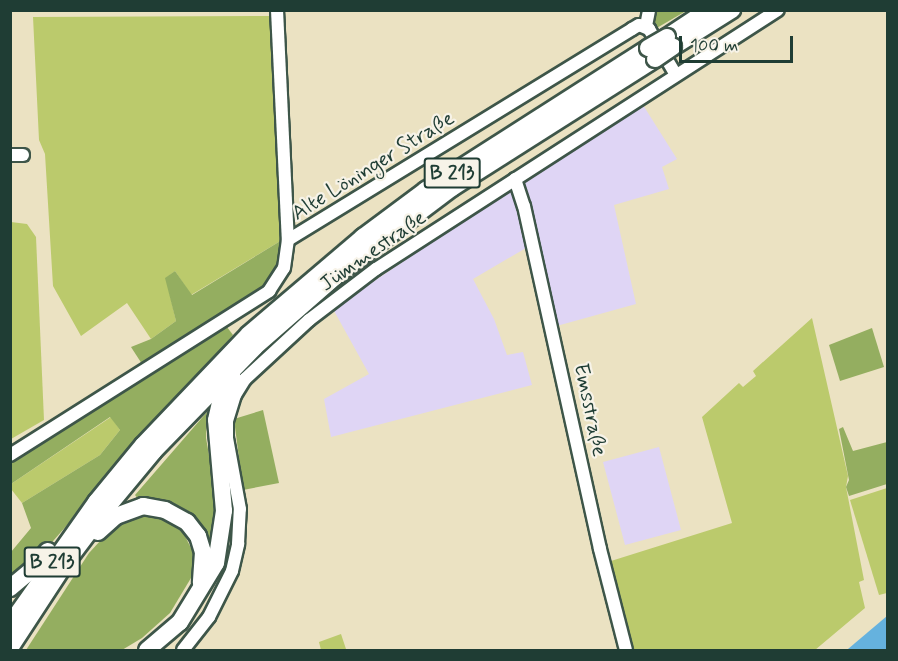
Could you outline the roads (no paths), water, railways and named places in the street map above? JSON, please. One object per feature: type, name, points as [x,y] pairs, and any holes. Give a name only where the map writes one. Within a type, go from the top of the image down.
[{"type":"highway","name":"B 213","points":[[670,42],[708,10]]},
{"type":"highway","name":"B 213","points":[[10,648],[65,564],[154,451],[255,347],[309,298],[452,188],[670,42],[732,10]]},
{"type":"highway","name":"B 213","points":[[10,624],[96,502],[143,444],[199,384],[308,281],[426,190],[652,54]]},
{"type":"highway","name":"B 213","points":[[147,651],[180,622],[198,596],[216,562],[221,539],[223,491],[216,420],[222,395],[233,377],[258,351],[307,307],[309,298]]},
{"type":"highway","points":[[10,588],[34,568],[84,506],[96,502]]},
{"type":"highway","points":[[65,564],[76,559],[95,534],[116,516],[143,506],[165,510],[187,522],[198,536],[203,552],[203,574],[198,596]]},
{"type":"street","points":[[277,10],[288,240]]},
{"type":"street","points":[[649,10],[646,26],[676,75]]},
{"type":"street","name":"Jümmestraße","points":[[183,651],[209,617],[232,571],[238,544],[240,509],[227,430],[231,404],[240,387],[265,358],[358,283],[514,179],[778,10]]},
{"type":"street","name":"Alte Löninger Straße","points":[[10,455],[269,291],[284,268],[288,240],[632,28],[646,26]]},
{"type":"street","points":[[10,155],[24,155]]},
{"type":"street","name":"Emsstraße","points":[[514,179],[519,186],[527,217],[600,546],[626,651]]},
{"type":"water","points":[[887,616],[887,650],[848,650],[848,649]]}]
